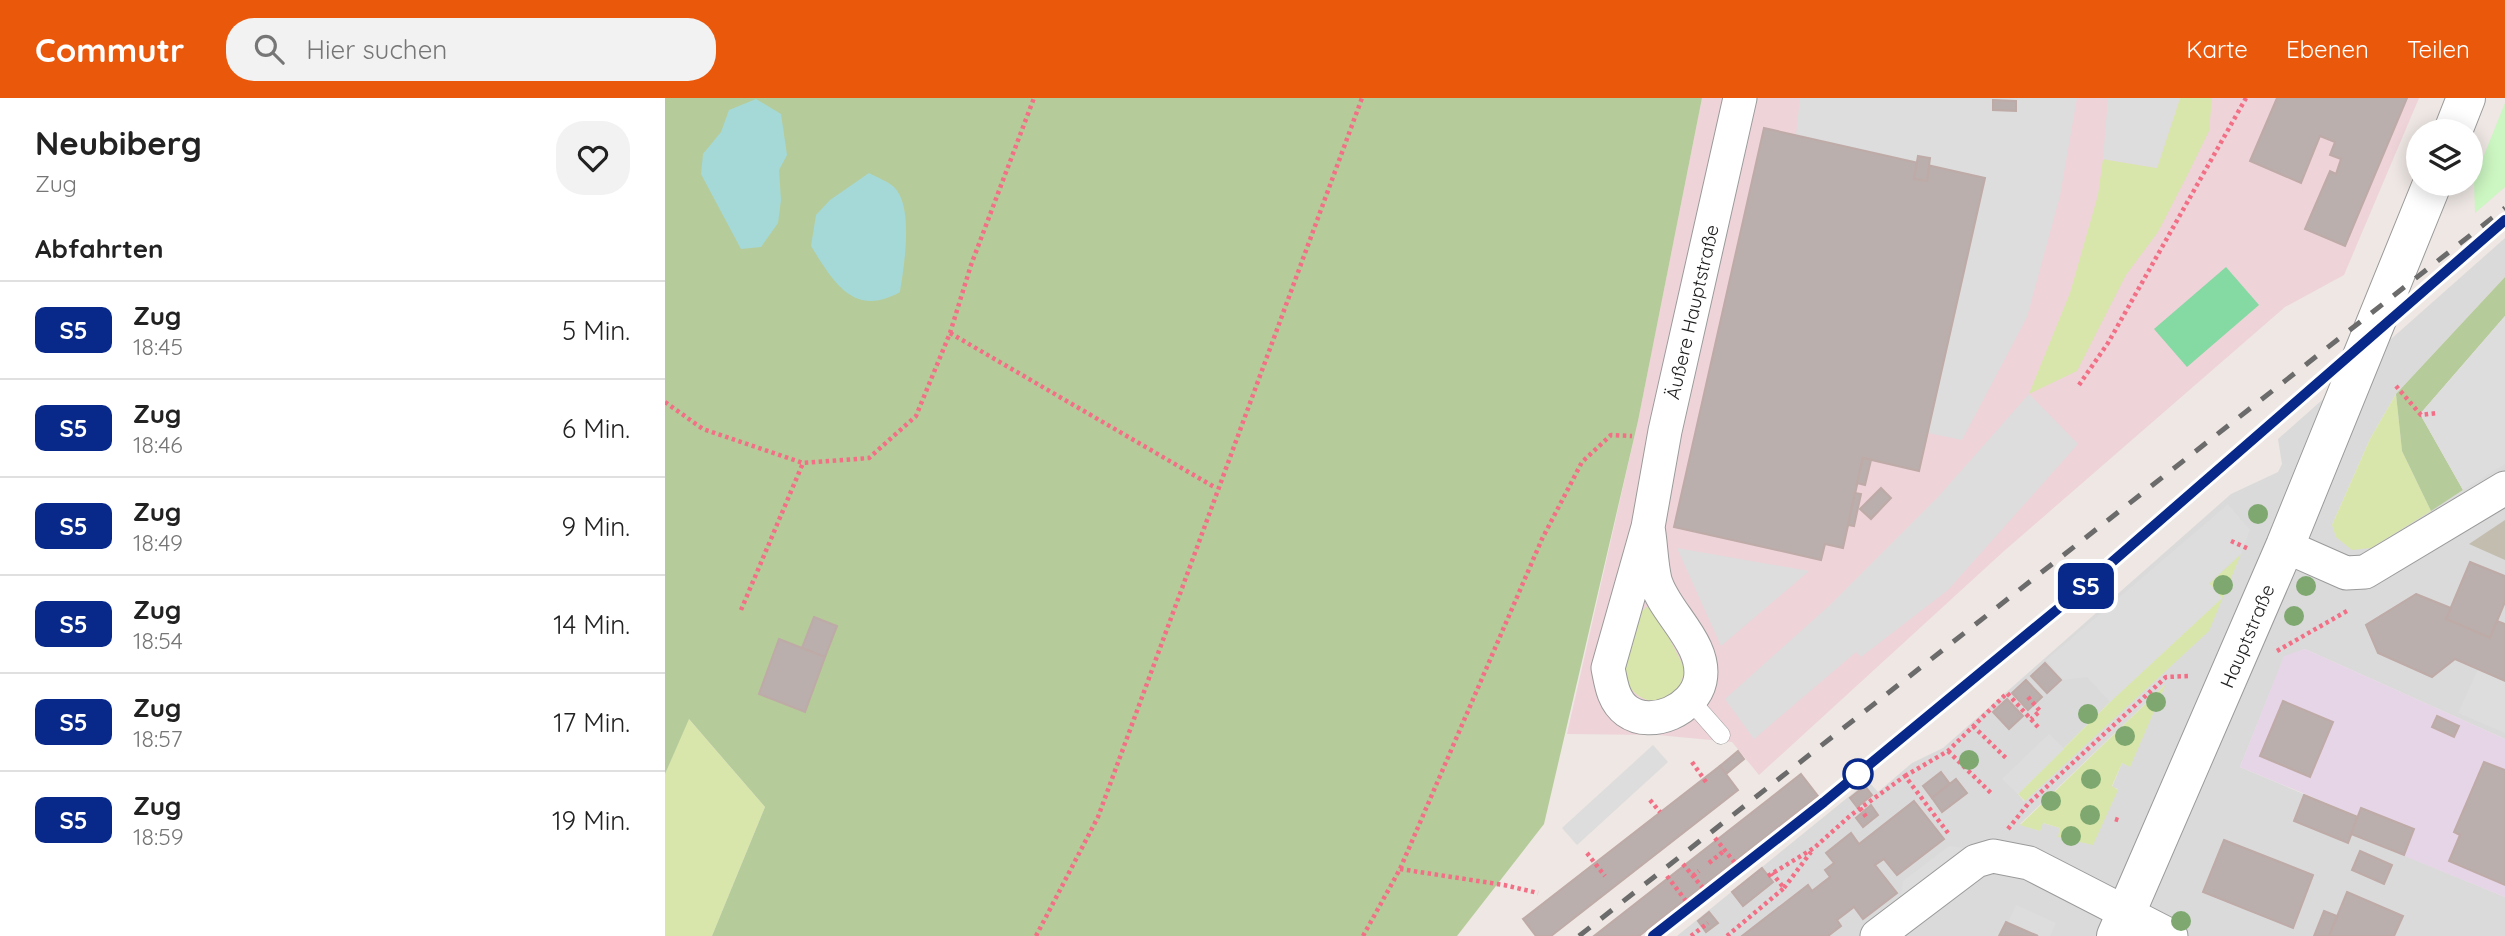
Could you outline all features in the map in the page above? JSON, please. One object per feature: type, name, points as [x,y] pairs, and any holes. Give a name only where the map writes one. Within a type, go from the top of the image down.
[{"type":"street","name":"Äußere Hauptstraße","points":[[1649,527],[1655,582],[1698,656],[1700,680],[1691,701],[1672,713],[1652,718],[1627,711],[1612,692],[1608,668],[1649,527],[1665,431],[1740,98]]},
{"type":"street","points":[[2458,119],[2466,98]]},
{"type":"street","name":"Hauptstraße","points":[[2121,924],[2267,548],[2372,334],[2427,196]]},
{"type":"street","points":[[2267,548],[2346,573],[2365,572],[2505,488]]},
{"type":"street","points":[[1877,936],[1976,861],[1993,856],[2029,863],[2121,924],[2171,936]]},
{"type":"lane","points":[[1691,701],[1721,735]]},
{"type":"path","points":[[665,402],[703,429],[803,463],[869,458],[916,416],[950,333],[971,265],[1034,98]]},
{"type":"path","points":[[1035,936],[1098,817],[1216,488],[1362,98]]},
{"type":"path","points":[[2079,385],[2108,343],[2246,98]]},
{"type":"path","points":[[950,333],[1216,488]]},
{"type":"path","points":[[2396,386],[2421,415],[2437,413]]},
{"type":"path","points":[[1363,936],[1376,907],[1400,869],[1542,539],[1582,462],[1611,435],[1628,436],[1665,431]]},
{"type":"path","points":[[741,610],[803,463]]},
{"type":"path","points":[[2231,541],[2267,548]]},
{"type":"path","points":[[2277,651],[2347,611]]},
{"type":"path","points":[[1993,856],[2011,824],[2028,804],[2166,677],[2188,676]]},
{"type":"path","points":[[1784,888],[1770,874],[1814,848],[1866,803],[1905,776],[1948,751],[2007,693],[2038,727]]},
{"type":"path","points":[[2028,697],[2040,711],[2031,719]]},
{"type":"path","points":[[1973,726],[2007,759]]},
{"type":"path","points":[[1948,751],[1993,795]]},
{"type":"path","points":[[1692,762],[1706,782]]},
{"type":"path","points":[[1905,776],[1948,832]]},
{"type":"path","points":[[1861,797],[1866,803]]},
{"type":"path","points":[[1650,800],[1660,812]]},
{"type":"path","points":[[1860,808],[1867,818]]},
{"type":"path","points":[[2115,819],[2121,821]]},
{"type":"path","points":[[1715,838],[1735,863]]},
{"type":"path","points":[[1727,936],[1784,888],[1814,848]]},
{"type":"path","points":[[1709,863],[1725,850]]},
{"type":"path","points":[[1587,853],[1605,876]]},
{"type":"path","points":[[1683,864],[1703,888]]},
{"type":"path","points":[[1400,869],[1504,884],[1538,893]]},
{"type":"path","points":[[1693,876],[1699,872]]},
{"type":"path","points":[[1667,876],[1686,901]]},
{"type":"path","points":[[1691,936],[1708,923]]},
{"type":"shaded area","points":[[1702,98],[2419,98],[2410,119],[2406,119],[2406,129],[2344,275],[2285,307],[2004,551],[1759,775],[1732,742],[1658,735],[1567,734],[1638,421]]},
{"type":"shaded area","points":[[1800,98],[2077,98],[2060,196],[2027,317],[1962,440],[1928,433],[1985,178],[1796,135]]},
{"type":"shaded area","points":[[2108,98],[2180,98],[2157,168],[2103,159]]},
{"type":"shaded area","points":[[2505,238],[2505,277],[2396,394],[2370,439],[2332,525],[2371,548],[2463,490],[2505,316],[2505,739],[2305,649],[2284,657],[2240,767],[2358,817],[2352,834],[2505,897],[2505,936],[1677,936],[1868,781],[1878,792],[1912,763],[1943,748],[2231,494],[2278,472],[2282,464],[2278,439]],"holes":[[[2221,599],[2208,631],[2024,801],[2018,794],[2110,702]],[[2165,685],[2130,766],[2122,763],[2112,787],[2118,789],[2059,837],[2060,828],[2043,823],[2020,824]]]},
{"type":"shaded area","points":[[2505,316],[2505,464],[2463,490],[2420,414]]},
{"type":"shaded area","points":[[2029,394],[2078,444],[1948,590],[1861,657],[1856,652],[1754,739],[1725,699],[1830,605],[1938,497]]},
{"type":"shaded area","points":[[2228,504],[2250,530],[2241,554],[2209,583],[2222,598],[2110,702],[2087,677],[2063,680],[2046,660]]},
{"type":"shaded area","points":[[2505,520],[2505,560],[2469,544]]},
{"type":"shaded area","points":[[1677,548],[1809,571],[1721,646]]},
{"type":"shaded area","points":[[2305,649],[2505,739],[2505,897],[2351,834],[2358,816],[2240,767],[2284,656]]},
{"type":"shaded area","points":[[2478,669],[2505,681],[2505,733],[2458,713]]},
{"type":"shaded area","points":[[2049,734],[2064,749],[2018,794],[2002,779]]},
{"type":"shaded area","points":[[1653,745],[1668,762],[1577,845],[1562,828]]},
{"type":"shaded area","points":[[1949,846],[1963,848],[1901,896],[1903,881]]},
{"type":"shaded area","points":[[2016,905],[2056,923],[2050,936],[2038,936],[2008,923]]},
{"type":"green space","points":[[665,98],[1702,98],[1638,421],[1544,824],[1457,936],[712,936],[765,807],[689,719],[665,774]]},
{"type":"green space","points":[[2180,98],[2212,98],[2209,131],[2188,174],[2158,232],[2126,275],[2077,371],[2029,394],[2070,293],[2098,195],[2103,159],[2157,168]]},
{"type":"green space","points":[[2505,103],[2505,187],[2475,213],[2474,196],[2483,196],[2483,158]]},
{"type":"green space","points":[[2226,267],[2259,305],[2187,367],[2154,329]]},
{"type":"green space","points":[[2505,277],[2505,316],[2420,414],[2463,490],[2431,511],[2402,451],[2396,394]]},
{"type":"green space","points":[[2396,394],[2402,451],[2431,511],[2371,548],[2352,550],[2336,537],[2332,525],[2370,439]]},
{"type":"green space","points":[[2241,554],[2209,631],[2025,801],[2018,794],[2110,702],[2222,598],[2209,584]]},
{"type":"green space","points":[[1648,606],[1654,609],[1684,667],[1682,681],[1676,691],[1668,698],[1658,701],[1638,696],[1624,674],[1642,611]]},
{"type":"green space","points":[[2166,684],[2130,767],[2122,763],[2112,786],[2118,790],[2093,845],[2058,837],[2060,828],[2043,823],[2040,831],[2020,825]]},
{"type":"green space","points":[[688,718],[765,807],[712,936],[665,936],[665,774]]},
{"type":"water","points":[[756,99],[781,114],[787,155],[779,170],[781,200],[778,223],[761,247],[741,249],[701,174],[703,154],[721,132],[729,110]]},
{"type":"water","points":[[869,173],[894,187],[900,196],[906,222],[900,292],[884,299],[870,301],[858,299],[837,284],[811,246],[816,215],[830,200]]},
{"type":"building","points":[[2277,98],[2407,98],[2345,246],[2305,229],[2330,171],[2336,174],[2341,159],[2330,155],[2335,142],[2320,136],[2301,183],[2250,161]]},
{"type":"building","points":[[1993,100],[2016,101],[2016,111],[1993,110]]},
{"type":"building","points":[[1764,128],[1985,178],[1919,471],[1863,458],[1843,548],[1825,544],[1821,560],[1674,527]]},
{"type":"building","points":[[1918,156],[1930,158],[1927,181],[1914,179]]},
{"type":"building","points":[[1863,458],[1871,460],[1865,485],[1857,483]]},
{"type":"building","points":[[1881,488],[1891,498],[1871,519],[1860,509]]},
{"type":"building","points":[[1855,493],[1861,494],[1854,526],[1848,525]]},
{"type":"building","points":[[2470,562],[2505,576],[2505,602],[2490,638],[2446,619]]},
{"type":"building","points":[[2416,594],[2451,608],[2446,619],[2490,638],[2497,621],[2505,624],[2505,681],[2455,659],[2432,677],[2378,653],[2366,625]]},
{"type":"building","points":[[814,617],[837,626],[825,657],[802,648]]},
{"type":"building","points":[[779,639],[825,657],[805,712],[759,694]]},
{"type":"building","points":[[2045,663],[2061,680],[2047,693],[2031,676]]},
{"type":"building","points":[[2026,680],[2042,697],[2028,710],[2012,693]]},
{"type":"building","points":[[2007,699],[2023,716],[2009,729],[1993,712]]},
{"type":"building","points":[[2283,701],[2333,722],[2310,777],[2260,756]]},
{"type":"building","points":[[2437,716],[2459,726],[2454,737],[2432,727]]},
{"type":"building","points":[[1738,751],[1744,759],[1726,774],[1720,766]]},
{"type":"building","points":[[2484,762],[2505,770],[2505,885],[2449,861],[2460,835],[2454,832]]},
{"type":"building","points":[[1720,766],[1738,790],[1551,936],[1536,936],[1523,919]]},
{"type":"building","points":[[1941,772],[1950,784],[1932,798],[1923,786]]},
{"type":"building","points":[[1801,774],[1818,796],[1639,936],[1594,936]]},
{"type":"building","points":[[1956,779],[1967,793],[1942,812],[1932,798]]},
{"type":"building","points":[[1865,786],[1872,795],[1857,807],[1850,798]]},
{"type":"building","points":[[2304,795],[2358,817],[2348,843],[2294,821]]},
{"type":"building","points":[[1914,801],[1944,839],[1897,875],[1884,859],[1875,865],[1897,893],[1863,919],[1854,907],[1837,920],[1841,926],[1828,936],[1742,936],[1808,885],[1812,891],[1830,877],[1825,870],[1834,863],[1826,853],[1851,833],[1859,844]]},
{"type":"building","points":[[1871,805],[1878,815],[1863,827],[1856,818]]},
{"type":"building","points":[[2361,808],[2414,829],[2404,855],[2351,834]]},
{"type":"building","points":[[2224,840],[2313,875],[2293,928],[2203,892]]},
{"type":"building","points":[[2360,851],[2392,865],[2384,884],[2352,870]]},
{"type":"building","points":[[1762,868],[1773,882],[1743,906],[1732,892]]},
{"type":"building","points":[[2347,892],[2403,916],[2394,936],[2329,936]]},
{"type":"building","points":[[2324,911],[2337,916],[2329,936],[2314,936]]},
{"type":"building","points":[[1709,912],[1718,923],[1706,932],[1698,921]]},
{"type":"building","points":[[2006,922],[2008,923],[2038,936],[1999,936]]},
{"type":"railway","points":[[1579,936],[2505,208]]},
{"type":"railway","points":[[1653,936],[1824,802],[2065,603],[2502,222]]},
{"type":"train","name":"S5","points":[[1653,936],[1824,802],[2065,603],[2505,220]]}]
